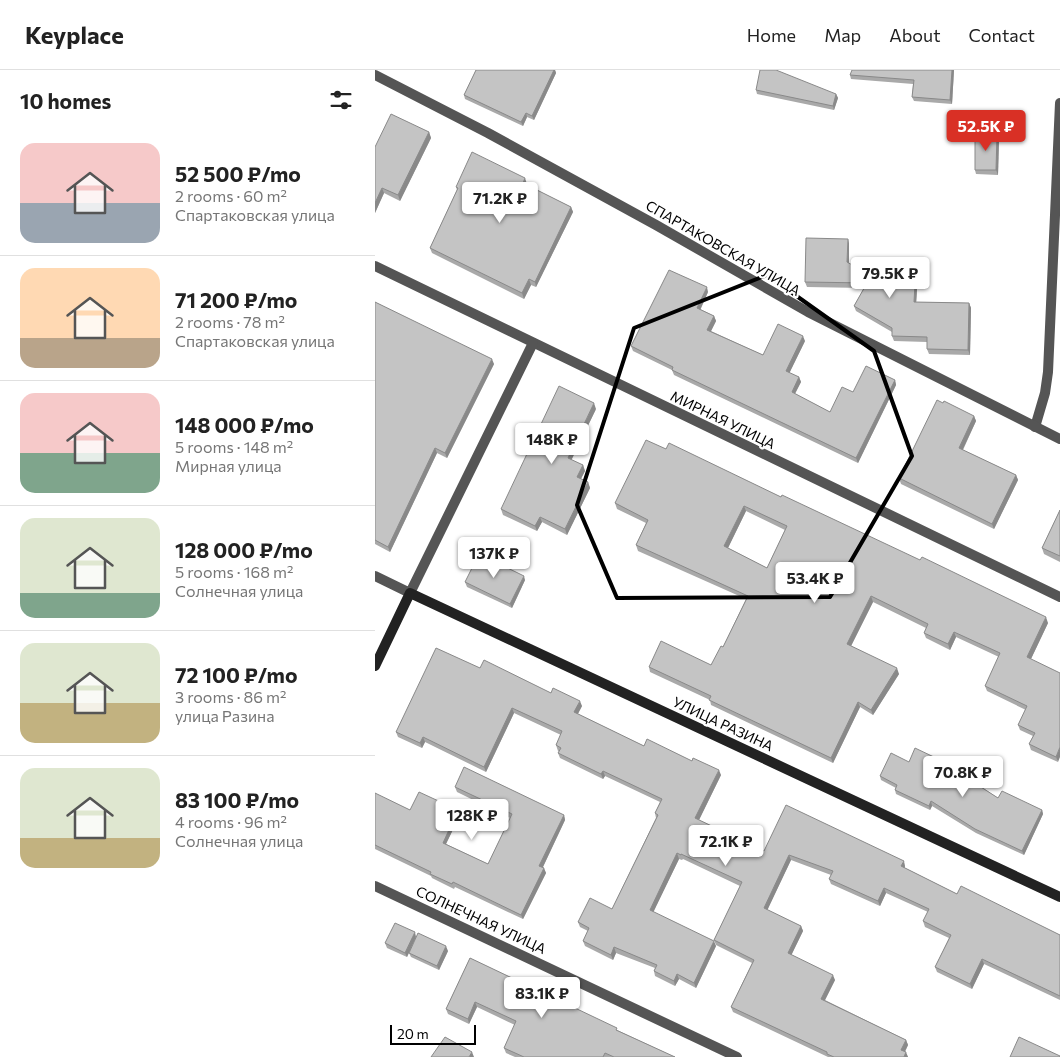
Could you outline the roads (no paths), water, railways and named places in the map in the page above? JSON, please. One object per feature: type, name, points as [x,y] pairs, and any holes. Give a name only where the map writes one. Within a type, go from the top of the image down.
[{"type":"street","name":"СПАРТАКОВСКАЯ УЛИЦА","points":[[375,75],[488,133],[808,312],[1060,439]]},
{"type":"street","points":[[1035,427],[1045,393],[1048,372],[1060,103]]},
{"type":"street","name":"МИРНАЯ УЛИЦА","points":[[375,266],[1060,598]]},
{"type":"street","points":[[375,666],[533,343]]},
{"type":"street","name":"УЛИЦА РАЗИНА","points":[[375,576],[1060,897]]},
{"type":"street","name":"СОЛНЕЧНАЯ УЛИЦА","points":[[375,886],[737,1057]]}]
